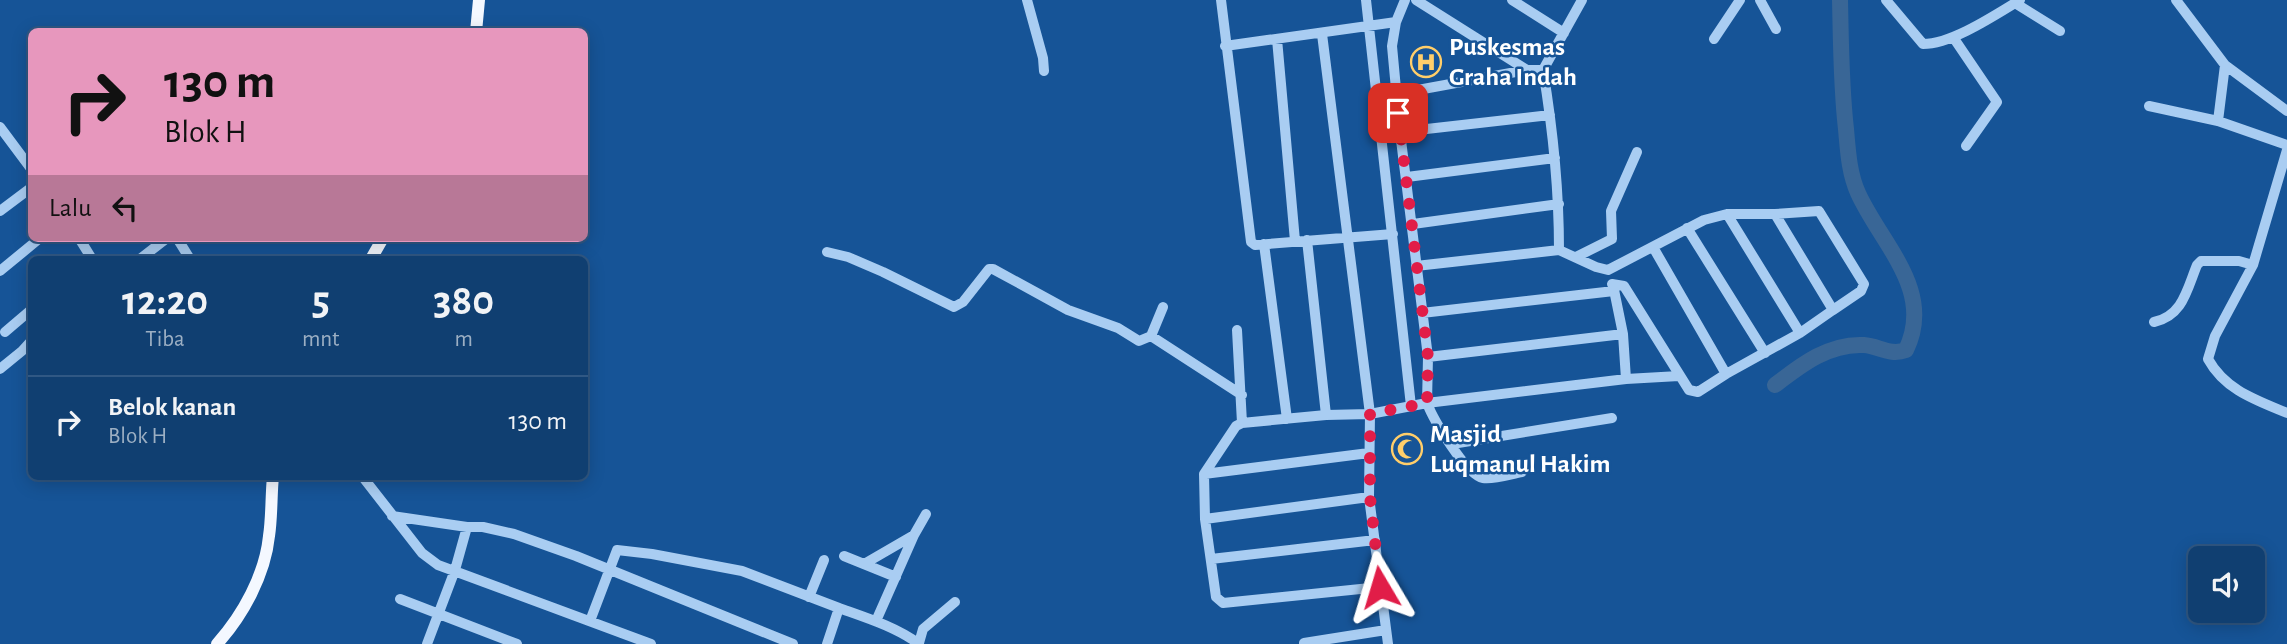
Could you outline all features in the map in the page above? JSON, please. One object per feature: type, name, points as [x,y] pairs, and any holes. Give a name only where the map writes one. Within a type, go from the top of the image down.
[{"type":"main road","points":[[476,28],[480,0]]},
{"type":"main road","points":[[217,644],[231,629],[263,565],[269,538],[273,480]]},
{"type":"street","points":[[1027,0],[1044,71]]},
{"type":"street","points":[[1221,0],[1249,239],[1255,245],[1393,234]]},
{"type":"street","points":[[1366,0],[1411,406]]},
{"type":"street","points":[[1405,0],[1396,22],[1392,46],[1428,357],[1427,403],[1432,417],[1467,468],[1483,478],[1522,472]]},
{"type":"street","points":[[1416,0],[1527,69]]},
{"type":"street","points":[[1559,250],[1555,158],[1542,70],[1582,0]]},
{"type":"street","points":[[1714,39],[1740,0]]},
{"type":"street","points":[[1760,0],[1776,29]]},
{"type":"street","points":[[1886,0],[1923,44],[1938,43],[1953,37],[2018,2],[2060,31]]},
{"type":"street","points":[[2176,0],[2225,65],[2287,111]]},
{"type":"street","points":[[1520,2],[1564,33]]},
{"type":"street","points":[[1225,46],[1396,22]]},
{"type":"street","points":[[1322,34],[1370,414],[1370,497],[1388,644]]},
{"type":"street","points":[[1953,37],[1997,102],[1966,146]]},
{"type":"street","points":[[1277,39],[1295,241]]},
{"type":"street","points":[[2218,121],[2225,65]]},
{"type":"street","points":[[1396,93],[1527,69],[1542,70]]},
{"type":"street","points":[[2149,106],[2218,121],[2287,148],[2253,265],[2215,336],[2208,359],[2216,373],[2238,392],[2287,413]]},
{"type":"street","points":[[1400,132],[1550,116]]},
{"type":"street","points":[[0,127],[28,165]]},
{"type":"street","points":[[1576,257],[1612,239],[1611,211],[1637,152]]},
{"type":"street","points":[[1407,177],[1555,158]]},
{"type":"street","points":[[0,211],[28,190]]},
{"type":"street","points":[[1413,224],[1559,204]]},
{"type":"street","points":[[1416,266],[1559,250],[1608,270],[1704,220],[1727,214],[1775,215],[1819,211],[1864,284],[1861,291],[1800,333],[1694,392],[1689,390],[1679,376],[1624,286],[1422,313]]},
{"type":"street","points":[[1727,214],[1800,333]]},
{"type":"street","points":[[1775,215],[1833,310]]},
{"type":"street","points":[[1687,228],[1765,353]]},
{"type":"street","points":[[1307,240],[1326,415]]},
{"type":"street","points":[[0,271],[35,242]]},
{"type":"street","points":[[145,256],[162,242]]},
{"type":"street","points":[[1264,244],[1287,419]]},
{"type":"street","points":[[1653,247],[1726,374]]},
{"type":"street","points":[[827,252],[848,257],[883,272],[954,307],[962,302],[989,269],[993,269],[1068,310],[1118,328],[1139,341],[1151,336],[1163,307]]},
{"type":"street","points":[[2154,322],[2164,320],[2179,308],[2197,265],[2202,261],[2239,261],[2253,265]]},
{"type":"street","points":[[1608,270],[1623,334],[1626,379]]},
{"type":"street","points":[[5,332],[28,312]]},
{"type":"street","points":[[1237,330],[1242,423]]},
{"type":"street","points":[[1428,357],[1623,334]]},
{"type":"street","points":[[1151,336],[1242,395]]},
{"type":"street","points":[[0,369],[28,344]]},
{"type":"street","points":[[1380,587],[1223,603],[1216,597],[1205,519],[1204,474],[1230,433],[1242,423],[1370,414],[1427,403],[1626,379],[1679,376]]},
{"type":"street","points":[[1452,444],[1612,418]]},
{"type":"street","points":[[1204,474],[1369,453]]},
{"type":"street","points":[[365,480],[422,553],[438,565],[590,621],[626,639],[651,644]]},
{"type":"street","points":[[1205,519],[1370,497]]},
{"type":"street","points":[[876,621],[926,514]]},
{"type":"street","points":[[392,516],[483,527],[514,534],[576,556],[793,644]]},
{"type":"street","points":[[427,644],[455,570],[467,527]]},
{"type":"street","points":[[864,564],[914,535]]},
{"type":"street","points":[[1211,559],[1375,540]]},
{"type":"street","points":[[590,621],[617,550],[742,571],[876,621],[919,644],[922,629],[955,602]]},
{"type":"street","points":[[844,556],[896,577]]},
{"type":"street","points":[[809,597],[824,560]]},
{"type":"street","points":[[400,599],[517,644]]},
{"type":"street","points":[[827,644],[839,608]]},
{"type":"street","points":[[1304,643],[1386,630]]},
{"type":"waterway","points":[[1775,385],[1805,363],[1839,348],[1864,345],[1890,351],[1906,350],[1913,328],[1914,307],[1910,287],[1902,268],[1858,193],[1851,170],[1843,97],[1840,0]]},
{"type":"place","name":"Puskesmas Graha Indah","points":[[1426,62]]},
{"type":"place","name":"Masjid Luqmanul Hakim","points":[[1407,449]]},
{"type":"route","points":[[1380,587],[1370,497],[1370,414],[1427,403],[1428,357],[1398,113]]}]
